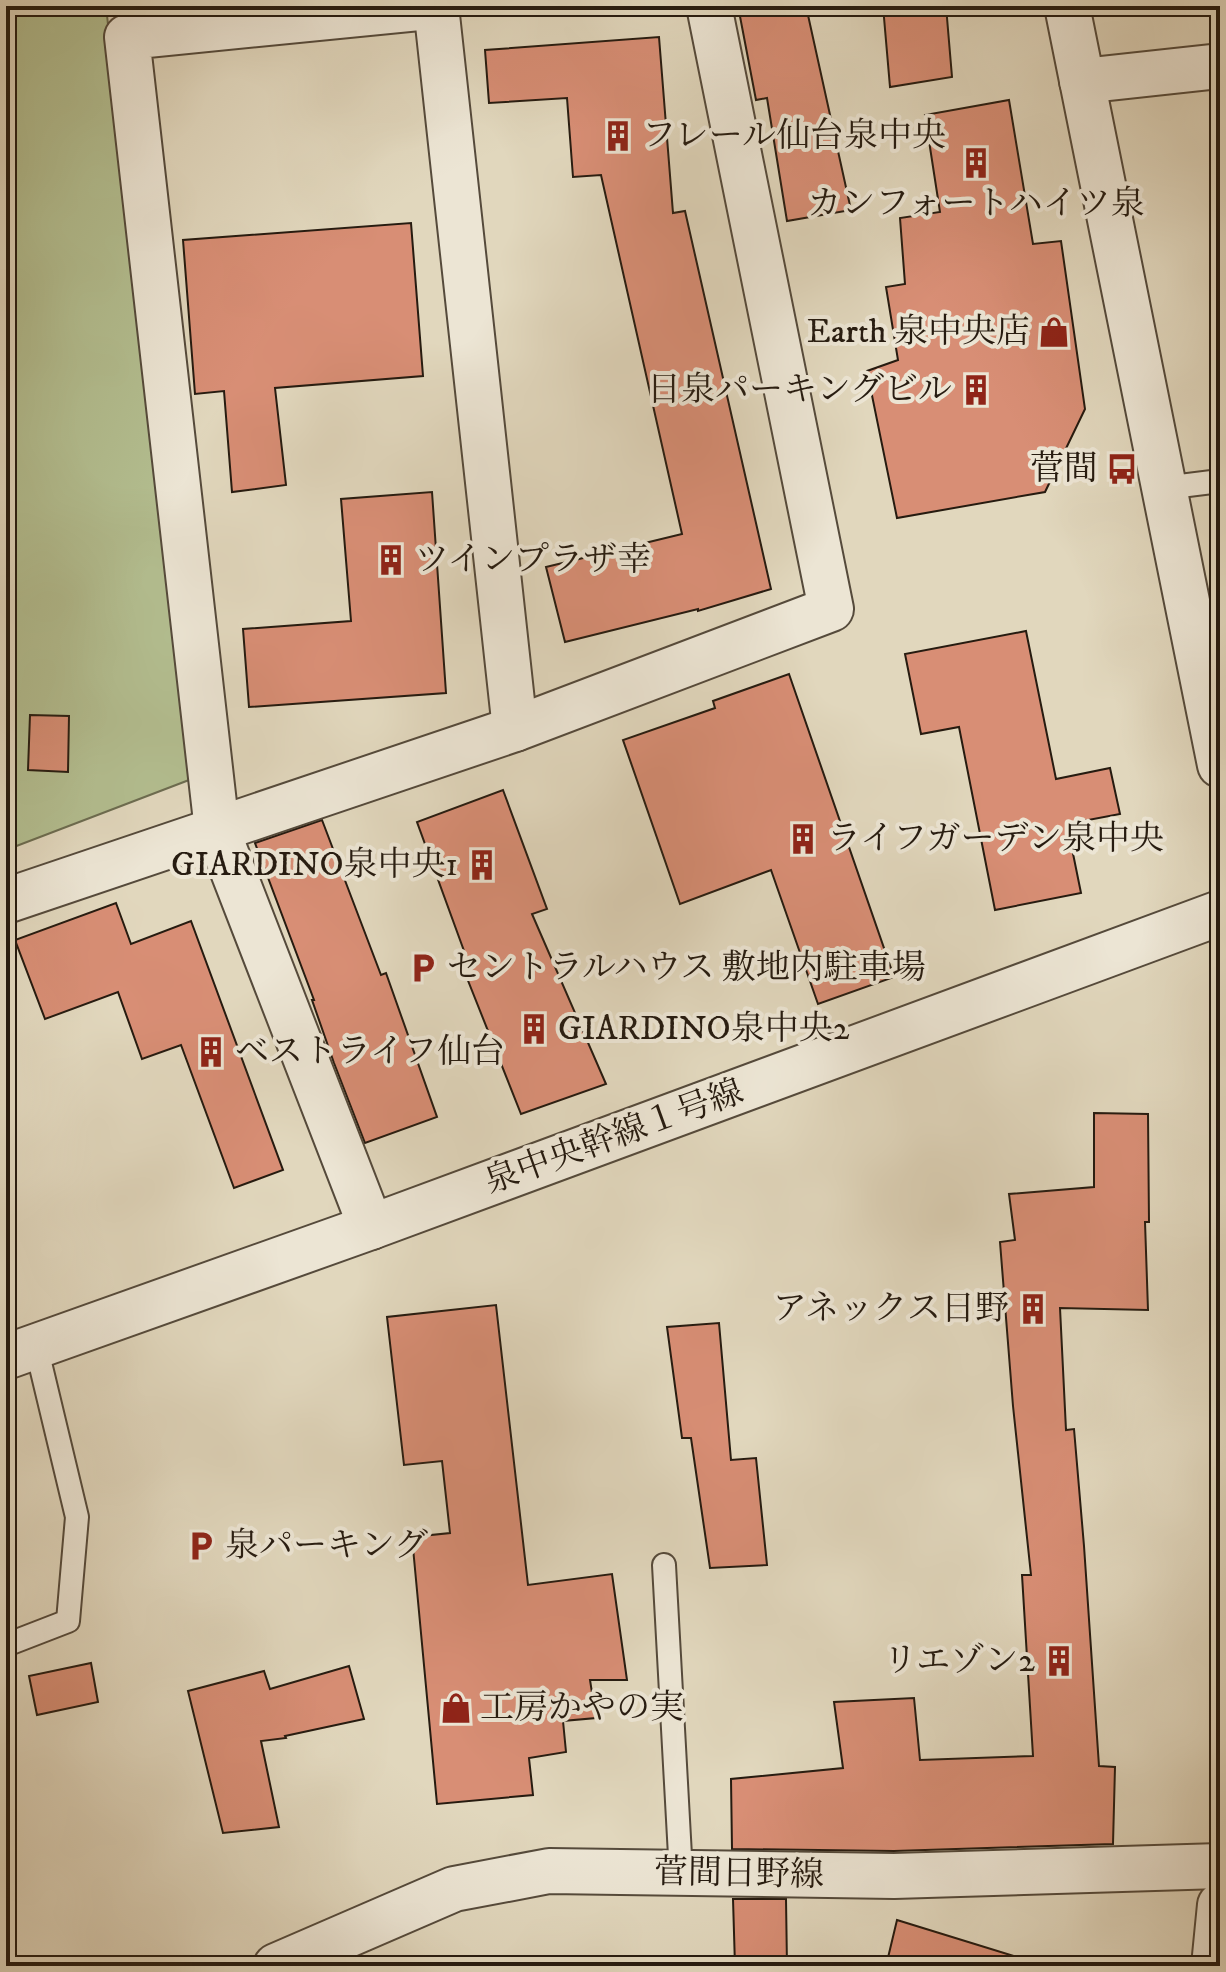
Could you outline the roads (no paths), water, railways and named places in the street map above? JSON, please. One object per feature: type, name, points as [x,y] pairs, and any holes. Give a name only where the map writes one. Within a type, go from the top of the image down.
[{"type":"street","points":[[371,1227],[217,830],[127,37],[438,6],[515,729]]},
{"type":"street","points":[[6,901],[515,729],[831,609],[709,6]]},
{"type":"street","points":[[1067,6],[1220,765]]},
{"type":"street","points":[[1082,81],[1220,66]]},
{"type":"street","name":"泉中央幹線１号線","points":[[21,1352],[371,1227],[1220,913]]},
{"type":"street","name":"菅間日野線","points":[[276,1966],[454,1889],[549,1871],[894,1876],[1220,1866]]},
{"type":"street","points":[[1214,1966],[1220,1905]]},
{"type":"lane","points":[[1164,488],[1220,481]]},
{"type":"lane","points":[[6,1645],[68,1621],[77,1517],[21,1352]]},
{"type":"lane","points":[[664,1565],[681,1874]]},
{"type":"place","name":"フレール仙台泉中央","points":[[618,136]]},
{"type":"place","name":"カンフォートハイツ泉","points":[[976,163]]},
{"type":"place","name":"Earth 泉中央店","points":[[1054,332]]},
{"type":"place","name":"日泉パーキングビル","points":[[976,390]]},
{"type":"place","name":"菅間","points":[[1122,469]]},
{"type":"place","name":"ツインプラザ幸","points":[[391,560]]},
{"type":"place","name":"ライフガーデン泉中央","points":[[803,839]]},
{"type":"place","name":"GIARDINO泉中央1","points":[[482,865]]},
{"type":"place","name":"セントラルハウス 敷地内駐車場","points":[[423,968]]},
{"type":"place","name":"GIARDINO泉中央2","points":[[534,1029]]},
{"type":"place","name":"ベストライフ仙台","points":[[211,1052]]},
{"type":"place","name":"アネックス日野","points":[[1033,1309]]},
{"type":"place","name":"泉パーキング","points":[[201,1546]]},
{"type":"place","name":"リエゾン2","points":[[1059,1661]]},
{"type":"place","name":"工房かやの実","points":[[456,1708]]}]
